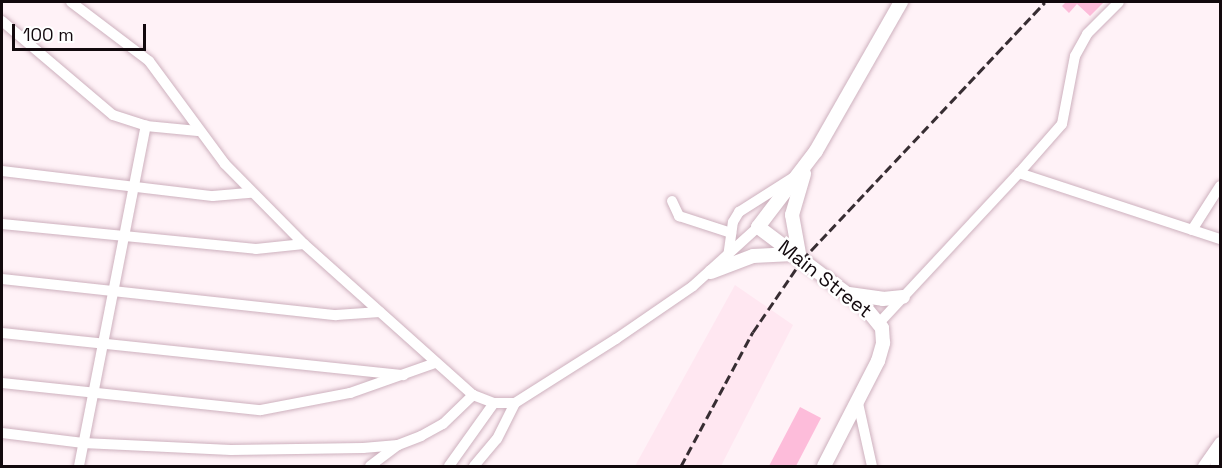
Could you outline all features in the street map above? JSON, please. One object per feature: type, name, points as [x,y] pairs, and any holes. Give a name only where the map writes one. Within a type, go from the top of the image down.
[{"type":"main road","points":[[758,227],[803,170],[901,2]]},
{"type":"main road","points":[[711,272],[744,258],[797,256],[792,215],[803,170]]},
{"type":"main road","name":"Main Street","points":[[758,227],[847,294],[880,322],[882,350],[858,403],[824,466]]},
{"type":"main road","points":[[847,294],[883,300],[903,297]]},
{"type":"street","points":[[71,2],[148,61],[198,130],[251,193],[304,244],[435,363],[473,395],[494,404],[515,403],[616,339],[711,272],[758,227]]},
{"type":"street","points":[[880,322],[1062,124],[1074,56],[1087,34],[1119,2]]},
{"type":"street","points":[[2,21],[112,115],[146,126],[198,130]]},
{"type":"street","points":[[80,466],[91,393],[115,290],[146,126]]},
{"type":"street","points":[[728,258],[733,222],[747,204],[803,170]]},
{"type":"street","points":[[2,173],[230,197],[251,193]]},
{"type":"street","points":[[1019,173],[1221,239]]},
{"type":"street","points":[[1192,230],[1221,186]]},
{"type":"street","points":[[672,201],[679,216],[731,233]]},
{"type":"street","points":[[2,224],[256,249],[304,244]]},
{"type":"street","points":[[2,279],[336,315],[380,312]]},
{"type":"street","points":[[2,333],[407,376]]},
{"type":"street","points":[[2,382],[261,410],[350,393],[407,376],[435,363]]},
{"type":"street","points":[[370,466],[398,445],[443,424],[473,395]]},
{"type":"street","points":[[474,466],[497,439],[515,403]]},
{"type":"street","points":[[858,403],[872,466]]},
{"type":"street","points":[[449,466],[494,404]]},
{"type":"street","points":[[2,433],[83,443],[231,450],[398,445]]},
{"type":"street","points":[[1203,466],[1221,442]]},
{"type":"street","points":[[1215,466],[1221,453]]},
{"type":"shaded area","points":[[735,285],[793,325],[721,466],[635,466]]},
{"type":"building","points":[[1066,2],[1104,2],[1090,16],[1077,4],[1069,13],[1062,6]]},
{"type":"building","points":[[800,407],[821,418],[796,466],[769,466]]},
{"type":"railway","points":[[681,466],[753,332],[802,260],[1045,2]]}]
